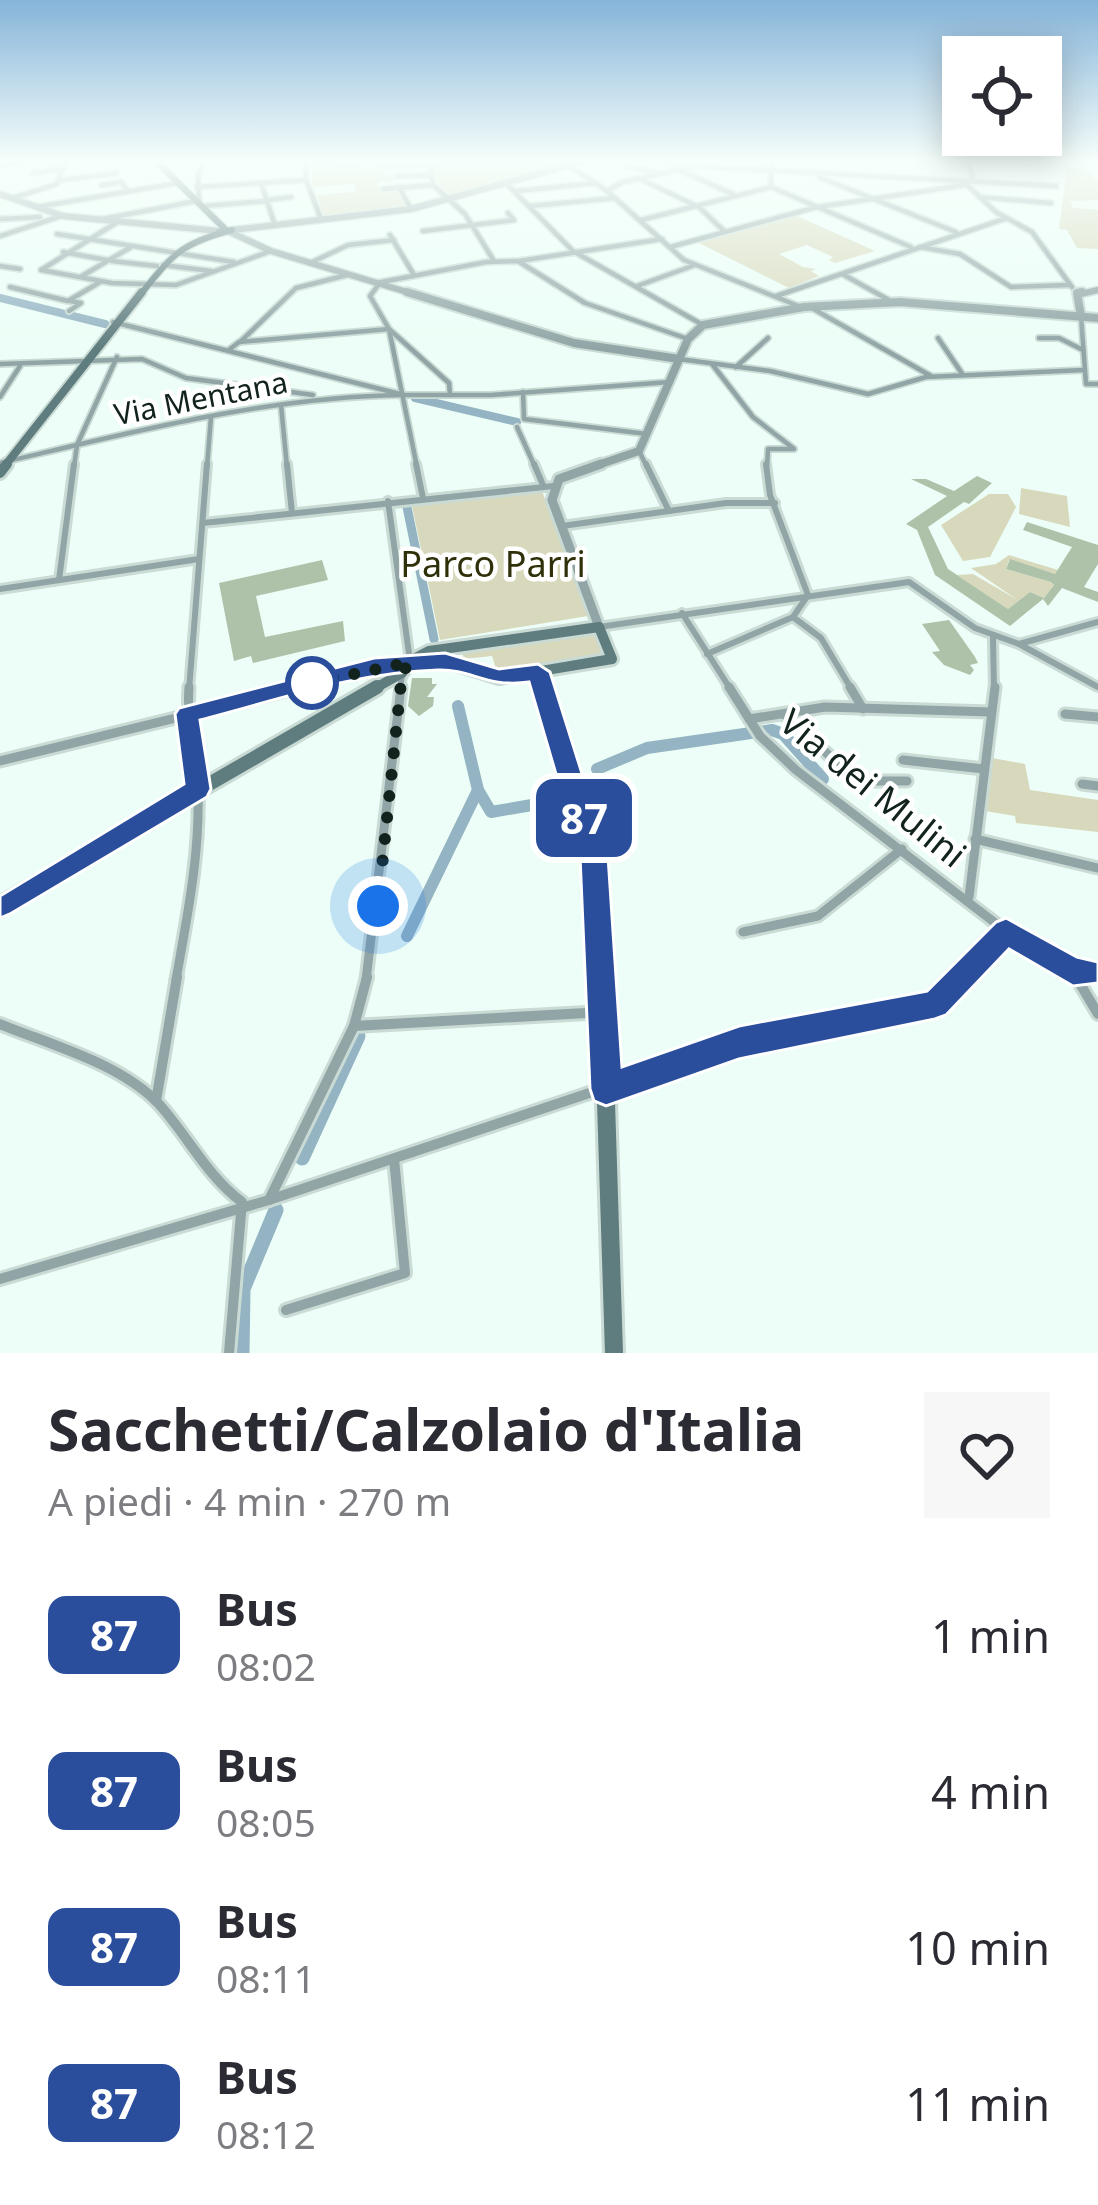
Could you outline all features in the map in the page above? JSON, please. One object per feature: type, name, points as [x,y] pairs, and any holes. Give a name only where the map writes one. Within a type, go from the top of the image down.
[{"type":"main road","points":[[218,224],[224,231]]},
{"type":"main road","points":[[0,472],[3,462],[171,252],[196,233],[224,231]]},
{"type":"main road","points":[[171,252],[191,240],[224,231]]},
{"type":"main road","points":[[0,905],[429,651],[599,627],[613,659],[499,678],[458,664],[406,667]]},
{"type":"main road","points":[[458,646],[458,664]]},
{"type":"main road","points":[[538,672],[594,856],[604,1012],[614,1353]]},
{"type":"street","points":[[0,236],[34,224]]},
{"type":"street","points":[[113,224],[41,270],[101,281],[176,285],[271,251]]},
{"type":"street","points":[[139,224],[196,233]]},
{"type":"street","points":[[224,231],[281,224]]},
{"type":"street","points":[[423,231],[486,224]]},
{"type":"street","points":[[547,224],[573,251],[703,325]]},
{"type":"street","points":[[646,224],[694,265],[806,308],[936,377]]},
{"type":"street","points":[[716,224],[725,232]]},
{"type":"street","points":[[670,247],[754,224]]},
{"type":"street","points":[[858,224],[913,247],[960,254],[1011,287],[1069,285]]},
{"type":"street","points":[[935,224],[957,233]]},
{"type":"street","points":[[775,297],[987,224]]},
{"type":"street","points":[[1017,224],[1037,237],[1077,293],[1084,370],[1087,383],[1098,385]]},
{"type":"street","points":[[473,226],[494,261]]},
{"type":"street","points":[[224,231],[271,251],[574,343],[770,371],[865,394],[936,377],[1084,370]]},
{"type":"street","points":[[57,234],[236,262]]},
{"type":"street","points":[[310,263],[348,244],[392,238],[413,275]]},
{"type":"street","points":[[423,498],[389,329],[370,296],[376,284],[494,261],[662,239]]},
{"type":"street","points":[[80,277],[134,246]]},
{"type":"street","points":[[63,252],[212,271]]},
{"type":"street","points":[[518,261],[585,303],[688,339]]},
{"type":"street","points":[[635,286],[694,265]]},
{"type":"street","points":[[0,266],[20,269]]},
{"type":"street","points":[[230,350],[296,288],[347,275]]},
{"type":"street","points":[[843,275],[889,300]]},
{"type":"street","points":[[68,301],[101,281]]},
{"type":"street","points":[[10,287],[81,303],[69,311]]},
{"type":"street","points":[[1077,293],[1098,290]]},
{"type":"street","points":[[203,523],[552,483],[639,451],[688,339],[703,325],[889,300],[1098,318]]},
{"type":"street","points":[[114,324],[404,394],[670,382]]},
{"type":"street","points":[[239,342],[389,329],[449,383],[450,395]]},
{"type":"street","points":[[736,367],[768,338]]},
{"type":"street","points":[[938,338],[963,376]]},
{"type":"street","points":[[1039,338],[1059,338],[1083,350]]},
{"type":"street","points":[[59,580],[77,445],[117,357]]},
{"type":"street","points":[[741,358],[770,371]]},
{"type":"street","points":[[0,364],[142,359],[201,381],[320,396]]},
{"type":"street","points":[[707,654],[795,619],[808,595],[775,503],[765,451],[794,449],[753,417],[712,363]]},
{"type":"street","points":[[0,397],[21,365]]},
{"type":"street","points":[[523,392],[524,419],[647,434]]},
{"type":"street","name":"Via Mentana","points":[[3,462],[320,396],[404,394]]},
{"type":"street","points":[[281,405],[292,513]]},
{"type":"street","points":[[156,1101],[195,867],[198,789],[187,714],[212,416]]},
{"type":"street","points":[[517,427],[552,483],[552,500],[599,627],[909,582],[993,638],[1019,644],[1098,687]]},
{"type":"street","points":[[639,451],[669,511]]},
{"type":"street","points":[[269,1200],[355,1026],[382,874],[406,667],[388,501]]},
{"type":"street","points":[[562,526],[737,502],[775,503]]},
{"type":"street","points":[[0,589],[199,559]]},
{"type":"street","name":"Via dei Mulini","points":[[682,614],[754,727],[796,770],[1006,932],[1073,972]]},
{"type":"street","points":[[795,619],[820,638],[863,709]]},
{"type":"street","points":[[1019,644],[1098,622]]},
{"type":"street","points":[[969,899],[996,678],[993,638]]},
{"type":"street","points":[[0,761],[187,714],[406,667]]},
{"type":"street","points":[[754,727],[784,714],[825,707],[991,712]]},
{"type":"street","points":[[784,714],[857,782],[907,781]]},
{"type":"street","points":[[1065,714],[1098,717]]},
{"type":"street","points":[[903,760],[984,769]]},
{"type":"street","points":[[1082,784],[1098,786]]},
{"type":"street","points":[[975,839],[1098,868]]},
{"type":"street","points":[[743,932],[818,916],[902,849]]},
{"type":"street","points":[[0,1279],[269,1200],[739,1042],[935,1004],[1006,932]]},
{"type":"street","points":[[1073,972],[1098,973]]},
{"type":"street","points":[[1073,972],[1098,1014]]},
{"type":"street","points":[[355,1026],[604,1012]]},
{"type":"street","points":[[0,1024],[106,1068],[156,1101],[218,1184],[244,1208]]},
{"type":"street","points":[[286,1310],[405,1273],[394,1159]]},
{"type":"street","points":[[229,1353],[244,1208]]},
{"type":"green space","points":[[762,224],[815,224],[875,251],[835,263],[829,260],[833,257],[807,245],[779,254],[816,269],[811,271],[819,276],[789,288],[697,242]]},
{"type":"green space","points":[[1060,224],[1098,224],[1098,249],[1077,248],[1067,230],[1059,229]]},
{"type":"green space","points":[[1021,488],[1067,496],[1070,527],[1019,514]]},
{"type":"green space","name":"Parco Parri","points":[[542,491],[588,616],[440,640],[412,506]]},
{"type":"green space","points":[[989,494],[1008,494],[1016,507],[990,557],[963,561],[941,525]]},
{"type":"green space","points":[[1009,555],[1058,570],[1055,574],[1009,560],[1006,569],[1054,585],[1044,598],[1030,592],[1008,609],[957,575],[973,574],[1016,599],[971,568],[996,564]]},
{"type":"green space","points":[[595,630],[608,658],[498,675],[492,656],[464,659],[461,650]]},
{"type":"green space","points":[[992,758],[1025,764],[1030,790],[1098,800],[1098,832],[1016,823],[1015,816],[985,811]]},
{"type":"building","points":[[977,476],[992,483],[969,504],[964,502],[928,527],[948,569],[1008,609],[1030,592],[1044,598],[1054,585],[1006,569],[1010,559],[1055,574],[1072,547],[1023,530],[1027,522],[1098,545],[1098,564],[1084,587],[1098,592],[1098,602],[1062,588],[1048,606],[1043,599],[1010,626],[935,575],[917,530],[906,524],[947,496],[911,479],[926,479],[954,491]]},
{"type":"building","points":[[322,560],[328,580],[256,596],[265,637],[343,621],[345,641],[253,663],[251,656],[234,661],[219,583]]},
{"type":"building","points":[[949,620],[978,663],[970,665],[974,670],[970,675],[944,665],[932,652],[940,651],[922,624]]},
{"type":"building","points":[[412,678],[432,678],[432,684],[437,684],[427,697],[434,697],[433,706],[419,716],[408,706]]},
{"type":"waterway","points":[[0,298],[105,324]]},
{"type":"waterway","points":[[415,398],[517,422]]},
{"type":"waterway","points":[[407,507],[434,639]]},
{"type":"waterway","points":[[458,706],[478,790]]},
{"type":"waterway","points":[[597,769],[647,748],[772,730],[783,734],[823,779]]},
{"type":"waterway","points":[[407,936],[478,790]]},
{"type":"waterway","points":[[478,790],[491,812],[549,802],[564,790]]},
{"type":"waterway","points":[[302,1158],[358,1036]]},
{"type":"waterway","points":[[242,1353],[243,1289],[276,1210]]},
{"type":"bus line","name":"87","points":[[0,905],[198,789],[187,714],[374,667],[445,661],[499,678],[538,672],[594,856],[606,1089],[739,1042],[935,1004],[1006,932],[1073,972],[1098,973]]},
{"type":"route","points":[[312,683],[410,662],[402,673],[378,906]]}]
